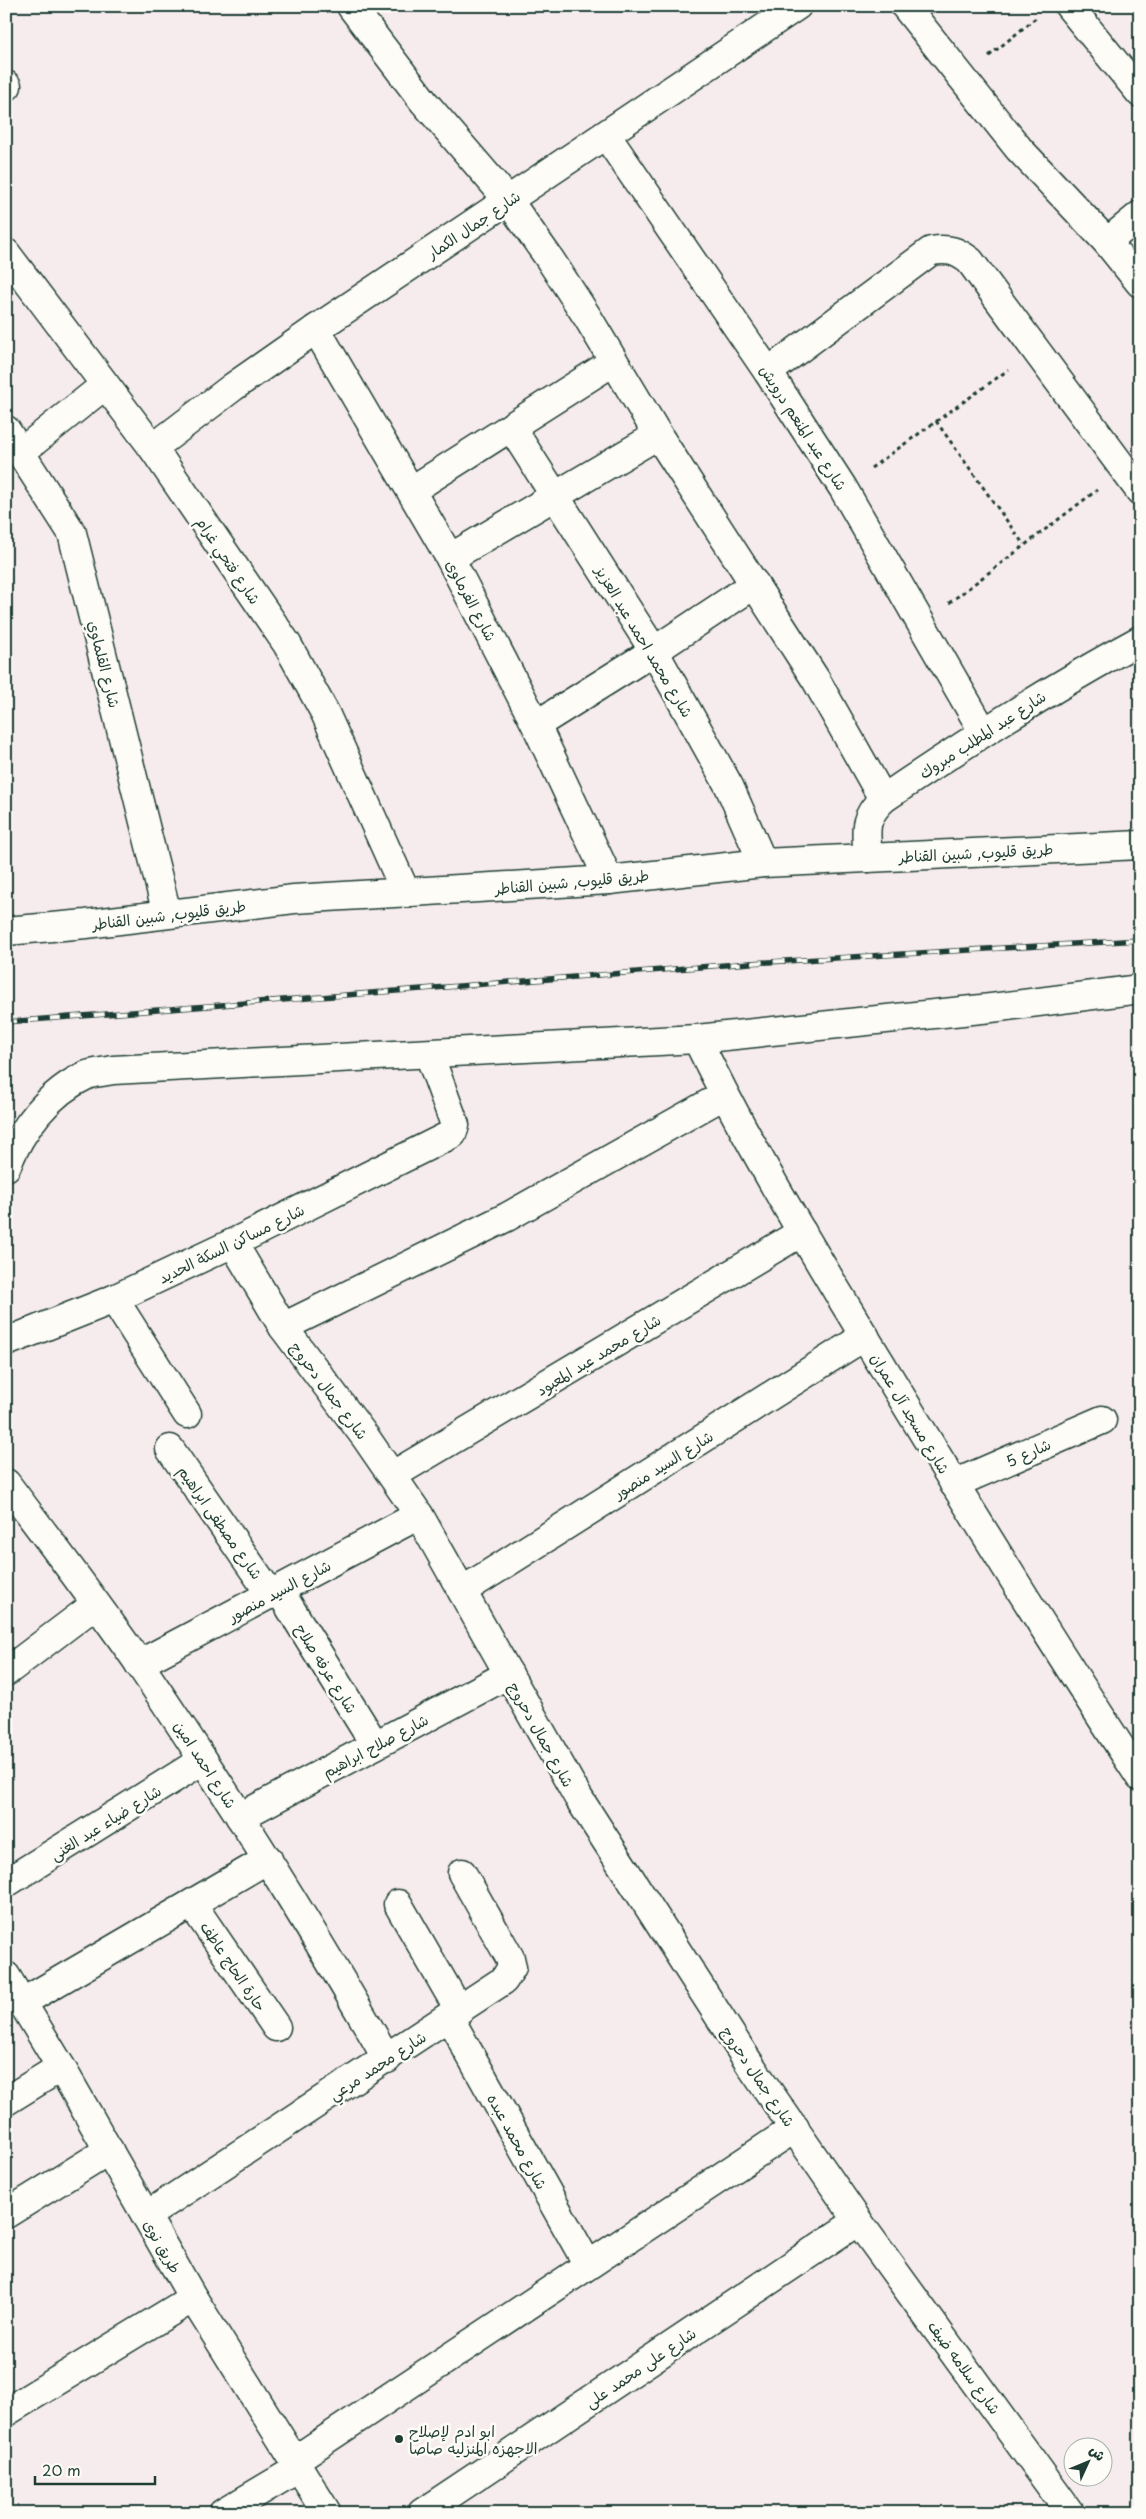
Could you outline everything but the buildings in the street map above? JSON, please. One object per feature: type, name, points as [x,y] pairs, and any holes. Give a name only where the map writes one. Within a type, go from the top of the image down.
[{"type":"street","points":[[351,6],[424,102],[508,200],[588,318],[658,434],[816,680],[883,799]]},
{"type":"street","name":"شارع جمال الكمار","points":[[153,448],[233,387],[316,329],[797,6]]},
{"type":"street","points":[[904,6],[1019,149],[1107,242],[1140,283]]},
{"type":"street","points":[[1056,9],[1140,93]]},
{"type":"street","name":"شارع عبد المنعم درويش","points":[[606,135],[768,372],[843,488],[983,731]]},
{"type":"street","points":[[1107,242],[1140,215]]},
{"type":"street","points":[[768,372],[932,251],[946,248],[958,252],[970,261],[1037,349],[1140,491]]},
{"type":"street","name":"شارع فتحي غرام","points":[[6,254],[153,448],[287,644],[326,713],[406,893]]},
{"type":"street","name":"شارع الفرماوى","points":[[316,329],[412,490],[450,558],[536,725],[609,880]]},
{"type":"street","points":[[412,490],[613,362]]},
{"type":"street","points":[[13,441],[105,385]]},
{"type":"street","name":"شارع محمد احمد عبد العزيز","points":[[511,427],[654,651],[729,786],[763,863]]},
{"type":"street","points":[[450,558],[658,434]]},
{"type":"street","name":"شارع القلماوي","points":[[13,441],[72,533],[167,914]]},
{"type":"street","points":[[536,725],[654,651],[755,584]]},
{"type":"street","name":"شارع عبد المطلب مبروك","points":[[868,858],[866,825],[875,807],[883,799],[983,731],[1081,672],[1140,640]]},
{"type":"street","name":"طريق قليوب, شبين القناطر","points":[[6,931],[294,899],[609,880],[763,863],[1140,845]]},
{"type":"street","points":[[6,1167],[26,1128],[45,1105],[66,1086],[88,1074],[114,1070],[697,1039],[991,1008],[1140,989]]},
{"type":"street","name":"شارع مسجد آل عمران","points":[[697,1039],[724,1095],[802,1232],[1037,1619],[1140,1777]]},
{"type":"street","name":"شارع مساكن السكة الحديد","points":[[6,1342],[114,1299],[233,1243],[452,1134],[455,1125],[429,1054]]},
{"type":"street","points":[[283,1327],[507,1217],[724,1095]]},
{"type":"street","name":"شارع محمد عبد المعبود","points":[[393,1476],[802,1232]]},
{"type":"street","name":"شارع جمال دحروج","points":[[233,1243],[283,1327],[393,1476],[419,1515],[578,1797],[661,1930],[858,2221]]},
{"type":"street","points":[[114,1299],[187,1414]]},
{"type":"street","name":"شارع السيد منصور","points":[[462,1591],[865,1336]]},
{"type":"street","name":"شارع 5","points":[[954,1484],[1102,1420]]},
{"type":"street","name":"شارع مصطفى ابراهيم","points":[[170,1449],[275,1593]]},
{"type":"street","name":"شارع احمد امين","points":[[6,1482],[139,1664],[203,1760],[268,1859],[329,1958],[387,2059]]},
{"type":"street","name":"شارع السيد منصور","points":[[139,1664],[419,1515]]},
{"type":"street","name":"شارع عرفه صلاح","points":[[275,1593],[375,1745]]},
{"type":"street","points":[[6,1672],[96,1604]]},
{"type":"street","name":"شارع صلاح ابراهيم","points":[[240,1817],[509,1674]]},
{"type":"street","name":"شارع ضياء عبد الغنى","points":[[6,1883],[203,1760]]},
{"type":"street","points":[[13,1992],[192,1904],[268,1859]]},
{"type":"street","name":"شارع محمد مرعي","points":[[146,2216],[387,2059],[504,1980],[512,1967],[510,1958],[462,1873]]},
{"type":"street","name":"حارة الحاج عاطف","points":[[192,1904],[276,2027]]},
{"type":"street","name":"شارع محمد عبده","points":[[398,1904],[454,2014],[588,2265]]},
{"type":"street","name":"طريق نوى","points":[[13,1992],[61,2067],[192,2298],[327,2513]]},
{"type":"street","points":[[6,2101],[61,2067]]},
{"type":"street","points":[[223,2513],[588,2265],[795,2128]]},
{"type":"street","points":[[6,2214],[109,2150]]},
{"type":"street","name":"شارع على محمد على","points":[[422,2513],[858,2221]]},
{"type":"street","name":"شارع سلامه ضيف","points":[[858,2221],[1070,2513]]},
{"type":"street","points":[[6,2412],[192,2298]]},
{"type":"path","points":[[961,78],[1056,9]]},
{"type":"path","points":[[843,488],[1037,349]]},
{"type":"path","points":[[936,421],[1024,545]]},
{"type":"path","points":[[923,624],[1125,469]]},
{"type":"railway","points":[[6,1022],[750,963],[1140,940]]},
{"type":"place","name":"ابو ادم لإصلاح الاجهزه المنزليه صاصا","points":[[399,2439]]}]
